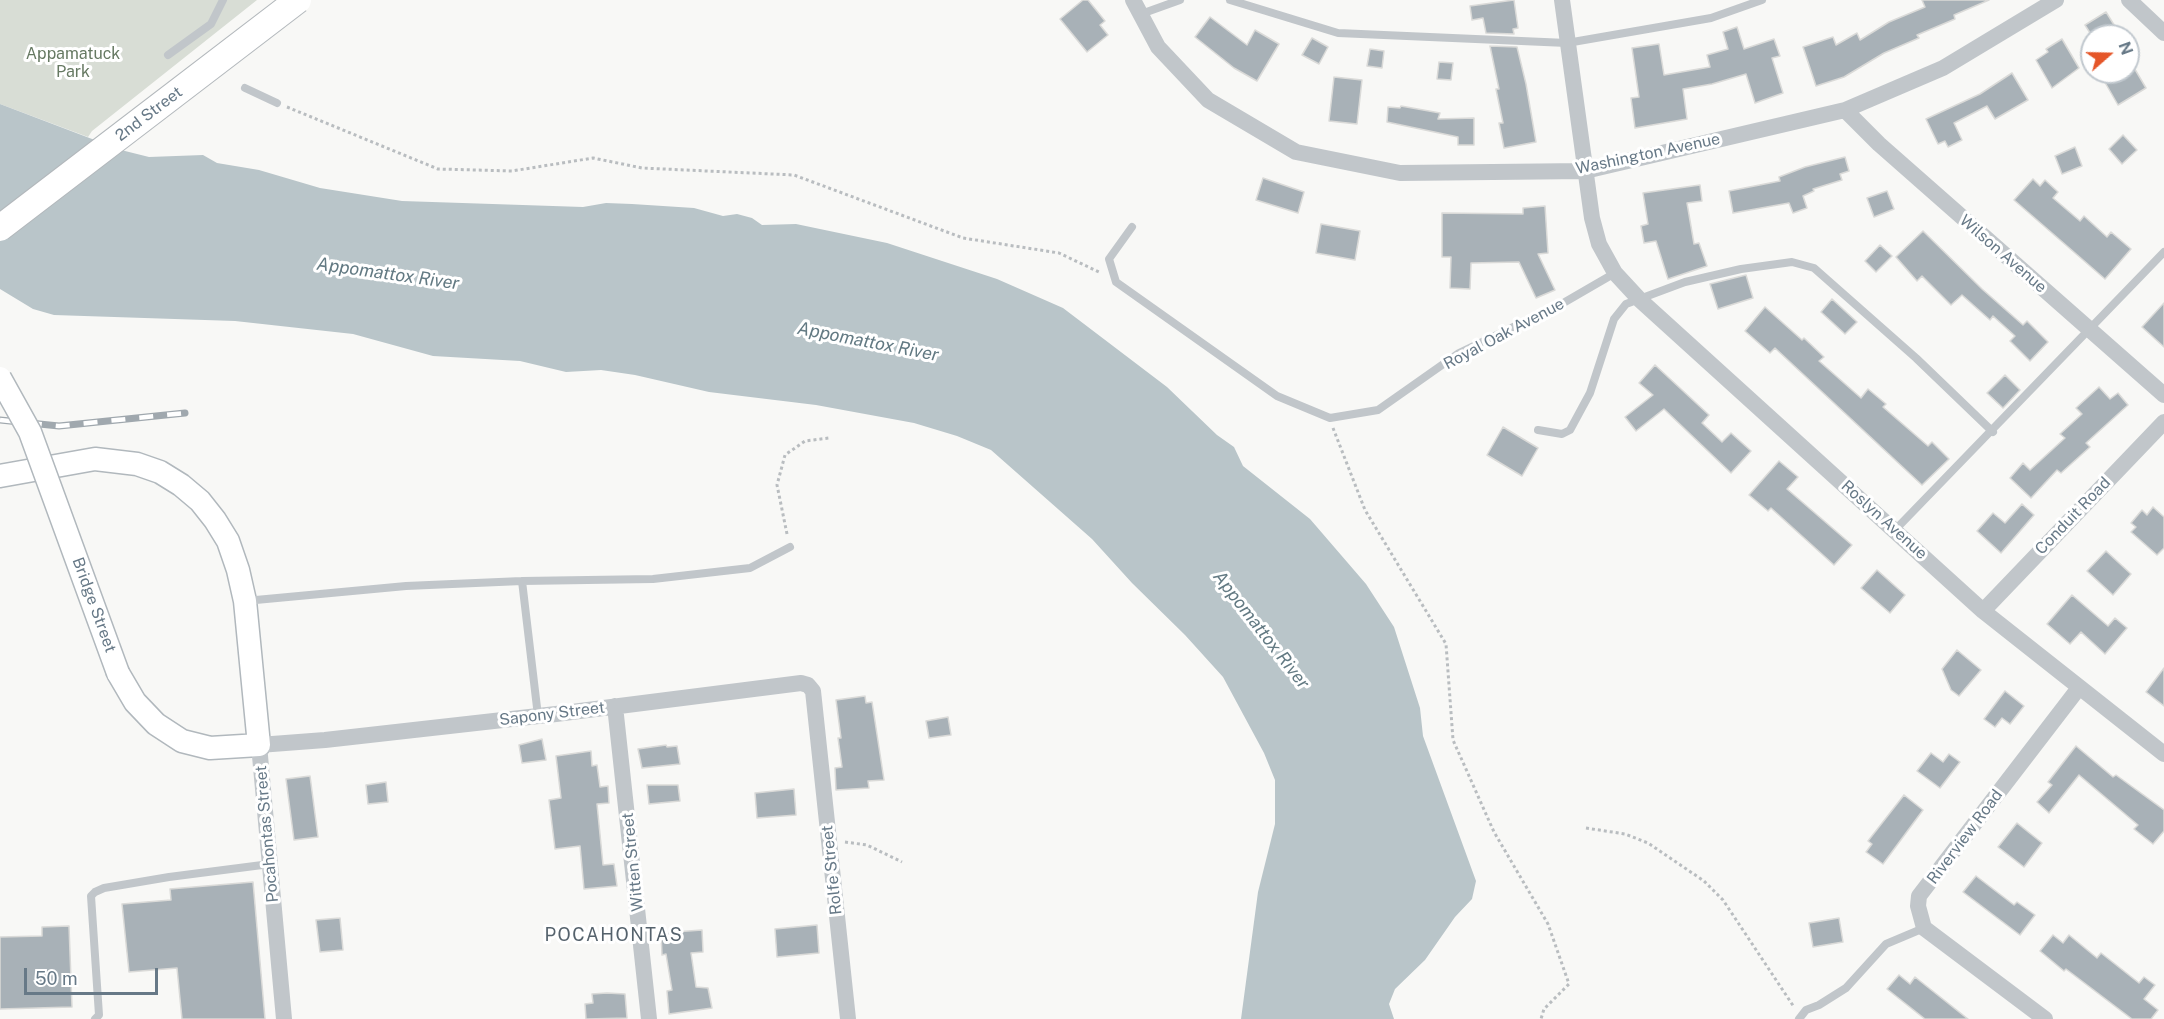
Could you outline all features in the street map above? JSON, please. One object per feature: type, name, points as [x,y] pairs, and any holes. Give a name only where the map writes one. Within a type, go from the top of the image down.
[{"type":"main road","name":"2nd Street","points":[[0,228],[298,0]]},
{"type":"street","points":[[1562,0],[1592,218],[1599,244],[1615,273]]},
{"type":"street","name":"Washington Avenue","points":[[1137,7],[1158,47],[1208,100],[1296,152],[1400,173],[1585,171],[1845,110],[1943,68],[2056,0]]},
{"type":"street","points":[[2129,0],[2164,33]]},
{"type":"street","name":"Wilson Avenue","points":[[1845,110],[1879,144],[2164,395]]},
{"type":"street","name":"Roslyn Avenue","points":[[1615,273],[1640,300],[1983,611],[2078,689],[2164,754]]},
{"type":"street","name":"Bridge Street","points":[[0,378],[30,432],[118,673],[135,702],[156,724],[182,741],[210,748],[259,745]]},
{"type":"street","name":"Conduit Road","points":[[1983,611],[2164,422]]},
{"type":"street","name":"Pocahontas Street","points":[[0,476],[95,459],[137,464],[160,472],[181,485],[200,501],[228,541],[245,601],[284,1019]]},
{"type":"street","name":"Sapony Street","points":[[259,745],[325,740],[538,716],[801,683],[808,685],[813,691],[816,720]]},
{"type":"street","name":"Riverview Road","points":[[1924,928],[1918,906],[1919,896],[2078,689]]},
{"type":"street","name":"Witten Street","points":[[615,706],[649,1019]]},
{"type":"street","name":"Rolfe Street","points":[[816,720],[848,1019]]},
{"type":"street","points":[[1924,928],[2045,1019]]},
{"type":"lane","points":[[168,54],[211,24],[223,0]]},
{"type":"lane","points":[[1137,7],[1180,0]]},
{"type":"lane","points":[[1230,0],[1338,33],[1567,43],[1711,18],[1762,0]]},
{"type":"lane","points":[[245,88],[277,103]]},
{"type":"lane","points":[[1132,227],[1109,259],[1116,282],[1277,396],[1330,418]]},
{"type":"lane","points":[[1895,530],[1993,432],[2164,252]]},
{"type":"lane","points":[[1538,430],[1562,434],[1570,430],[1590,393],[1618,311],[1626,304],[1685,282],[1741,269],[1792,262],[1814,268],[1916,357],[1993,432]]},
{"type":"lane","name":"Royal Oak Avenue","points":[[1330,418],[1378,410],[1459,353],[1565,302],[1615,273]]},
{"type":"lane","points":[[245,601],[406,586],[522,580],[653,579],[750,568],[790,547]]},
{"type":"lane","points":[[522,580],[538,716]]},
{"type":"lane","points":[[95,1019],[99,1015],[91,896],[95,892],[104,888],[169,877],[270,864]]},
{"type":"lane","points":[[1800,1017],[1846,988],[1886,944],[1924,928]]},
{"type":"path","points":[[277,103],[438,169],[512,171],[593,158],[642,168],[794,175],[963,237],[1059,253],[1086,264],[1116,282]]},
{"type":"path","points":[[1330,418],[1343,458],[1365,510],[1446,644],[1453,740],[1494,832],[1548,924],[1569,984],[1544,1009],[1541,1019]]},
{"type":"path","points":[[790,547],[777,485],[785,455],[805,441],[829,438]]},
{"type":"path","points":[[1586,828],[1625,834],[1648,843],[1704,881],[1723,900],[1800,1017]]},
{"type":"path","points":[[828,839],[867,845],[902,862]]},
{"type":"green space","name":"Appamatuck Park","points":[[0,0],[257,0],[92,131],[88,137],[0,104]]},
{"type":"water","name":"Appomattox River","points":[[0,104],[121,150],[149,157],[203,155],[217,163],[259,170],[320,188],[402,201],[583,207],[606,203],[632,204],[694,208],[723,216],[737,214],[752,218],[762,225],[796,224],[887,243],[997,279],[1063,308],[1167,387],[1217,435],[1234,447],[1243,466],[1310,519],[1366,584],[1394,627],[1420,708],[1423,736],[1476,881],[1472,899],[1455,917],[1425,960],[1395,989],[1389,1004],[1394,1019],[1241,1019],[1258,892],[1275,824],[1275,780],[1264,753],[1223,677],[1092,539],[991,450],[957,436],[914,423],[816,405],[709,392],[635,375],[601,370],[566,372],[520,361],[433,356],[353,334],[235,321],[54,315],[33,309],[0,289]]},
{"type":"building","points":[[1083,0],[1088,0],[1105,21],[1100,25],[1108,35],[1087,52],[1060,19]]},
{"type":"building","points":[[1514,0],[1518,28],[1513,29],[1514,34],[1486,33],[1483,18],[1472,20],[1470,6]]},
{"type":"building","points":[[1922,0],[1989,0],[1954,15],[1955,19],[1917,35],[1919,38],[1884,53],[1844,77],[1816,86],[1803,47],[1833,37],[1836,45],[1857,33],[1860,40],[1889,22],[1925,7]]},
{"type":"building","points":[[2106,12],[2114,24],[2087,24]]},
{"type":"building","points":[[1210,17],[1247,45],[1255,30],[1279,44],[1257,81],[1234,68],[1195,37]]},
{"type":"building","points":[[1737,27],[1744,49],[1774,39],[1780,56],[1772,58],[1783,93],[1755,103],[1746,74],[1712,84],[1683,89],[1687,119],[1635,128],[1631,98],[1639,97],[1632,48],[1659,44],[1664,75],[1710,67],[1707,55],[1728,49],[1723,32]]},
{"type":"building","points":[[1312,38],[1328,47],[1319,64],[1302,55]]},
{"type":"building","points":[[2062,39],[2079,68],[2052,88],[2036,60],[2048,52],[2046,49]]},
{"type":"building","points":[[1490,46],[1517,47],[1536,142],[1504,148],[1499,123],[1503,123],[1496,89],[1499,89]]},
{"type":"building","points":[[1370,49],[1384,51],[1382,68],[1367,66]]},
{"type":"building","points":[[1439,62],[1453,63],[1451,80],[1437,79]]},
{"type":"building","points":[[2012,73],[2028,100],[1995,119],[1987,106],[1954,123],[1962,140],[1948,147],[1945,141],[1938,144],[1926,119],[1980,94]]},
{"type":"building","points":[[1334,77],[1362,80],[1357,124],[1329,121]]},
{"type":"building","points":[[2140,78],[2146,88],[2118,105],[2106,84],[2140,84]]},
{"type":"building","points":[[1401,106],[1440,113],[1438,119],[1474,118],[1474,145],[1458,145],[1458,137],[1387,122],[1388,107],[1400,108]]},
{"type":"building","points":[[2123,135],[2137,150],[2122,164],[2109,149]]},
{"type":"building","points":[[2075,147],[2082,166],[2062,174],[2055,156]]},
{"type":"building","points":[[1845,157],[1849,171],[1840,174],[1842,180],[1813,189],[1814,191],[1803,196],[1807,208],[1793,213],[1789,203],[1733,213],[1729,191],[1780,181],[1779,177],[1805,167]]},
{"type":"building","points":[[1263,178],[1304,192],[1298,213],[1256,200]]},
{"type":"building","points":[[2033,179],[2040,186],[2045,180],[2058,192],[2053,198],[2080,221],[2084,216],[2107,237],[2111,232],[2131,249],[2105,279],[2014,200]]},
{"type":"building","points":[[1700,185],[1702,201],[1687,203],[1694,244],[1699,243],[1707,266],[1668,279],[1656,241],[1644,243],[1641,226],[1648,224],[1643,193]]},
{"type":"building","points":[[1887,191],[1894,209],[1874,217],[1867,198]]},
{"type":"building","points":[[1545,206],[1548,253],[1538,254],[1555,290],[1536,298],[1519,262],[1471,263],[1470,289],[1450,288],[1451,257],[1442,257],[1442,213],[1523,214],[1523,208]]},
{"type":"building","points":[[1321,224],[1360,231],[1355,260],[1316,253]]},
{"type":"building","points":[[1923,231],[1982,289],[2023,325],[2027,321],[2048,342],[2030,361],[2010,341],[2015,336],[1993,316],[1990,320],[1962,295],[1951,305],[1922,276],[1917,281],[1896,257]]},
{"type":"building","points":[[1880,245],[1892,256],[1876,272],[1865,261]]},
{"type":"building","points":[[1746,275],[1753,298],[1718,309],[1710,284]]},
{"type":"building","points":[[1832,299],[1857,322],[1845,334],[1821,312]]},
{"type":"building","points":[[2164,303],[2164,347],[2142,327]]},
{"type":"building","points":[[1765,307],[1802,340],[1804,338],[1824,357],[1819,361],[1861,398],[1868,389],[1886,404],[1883,407],[1928,446],[1932,442],[1949,459],[1922,485],[1775,348],[1770,353],[1745,331]]},
{"type":"building","points":[[1655,365],[1709,415],[1702,423],[1722,442],[1731,433],[1751,451],[1731,473],[1664,409],[1636,431],[1625,417],[1653,395],[1639,383]]},
{"type":"building","points":[[2005,375],[2020,390],[2003,408],[1987,393]]},
{"type":"building","points":[[2099,387],[2110,399],[2118,393],[2128,405],[2086,443],[2090,447],[2061,473],[2057,470],[2031,498],[2010,478],[2023,463],[2030,470],[2065,438],[2060,434],[2082,414],[2076,408]]},
{"type":"building","points":[[1503,427],[1538,448],[1522,476],[1487,455]]},
{"type":"building","points":[[1779,461],[1798,477],[1787,489],[1852,545],[1834,565],[1771,508],[1768,511],[1749,495]]},
{"type":"building","points":[[2022,504],[2034,515],[2001,553],[1977,531],[1993,513],[2005,523]]},
{"type":"building","points":[[2153,507],[2164,517],[2164,548],[2157,555],[2131,532],[2136,527],[2131,523],[2142,510],[2147,515]]},
{"type":"building","points":[[2106,551],[2131,574],[2113,595],[2087,571]]},
{"type":"building","points":[[1877,570],[1905,595],[1890,613],[1861,588]]},
{"type":"building","points":[[2072,595],[2108,626],[2115,618],[2127,628],[2105,654],[2081,632],[2070,644],[2047,624]]},
{"type":"building","points":[[1957,650],[1981,670],[1959,696],[1951,690],[1942,669]]},
{"type":"building","points":[[2164,668],[2164,706],[2146,692]]},
{"type":"building","points":[[2005,691],[2024,706],[2010,724],[2002,718],[1995,727],[1984,719]]},
{"type":"building","points":[[865,696],[866,703],[872,702],[884,780],[868,781],[869,788],[836,790],[835,768],[842,767],[836,700]]},
{"type":"building","points":[[948,717],[951,735],[929,738],[926,721]]},
{"type":"building","points":[[542,739],[546,760],[522,763],[519,745]]},
{"type":"building","points":[[666,745],[667,747],[677,746],[680,764],[642,768],[638,749]]},
{"type":"building","points":[[2076,746],[2113,777],[2116,775],[2164,810],[2164,831],[2153,844],[2134,829],[2138,825],[2079,775],[2049,813],[2037,802],[2052,785],[2048,782]]},
{"type":"building","points":[[591,751],[592,766],[597,765],[600,787],[608,786],[609,803],[597,804],[603,865],[614,864],[617,886],[584,889],[580,846],[555,849],[549,800],[561,798],[556,756]]},
{"type":"building","points":[[1931,753],[1943,762],[1949,754],[1960,762],[1940,788],[1917,771]]},
{"type":"building","points":[[310,776],[318,837],[294,840],[286,779]]},
{"type":"building","points":[[386,782],[388,802],[368,804],[366,785]]},
{"type":"building","points":[[647,785],[678,785],[680,801],[649,804]]},
{"type":"building","points":[[794,789],[796,815],[757,818],[755,793]]},
{"type":"building","points":[[1904,795],[1923,810],[1883,864],[1866,852],[1872,844],[1868,841]]},
{"type":"building","points":[[2017,823],[2042,843],[2024,867],[1998,847]]},
{"type":"building","points":[[1976,876],[2014,905],[2017,902],[2035,915],[2020,935],[1963,892]]},
{"type":"building","points":[[253,882],[265,1019],[182,1019],[177,968],[129,972],[122,904],[171,900],[170,889]]},
{"type":"building","points":[[340,918],[343,950],[320,952],[316,920]]},
{"type":"building","points":[[1839,918],[1843,942],[1813,947],[1809,923]]},
{"type":"building","points":[[817,925],[819,953],[777,957],[775,929]]},
{"type":"building","points":[[69,926],[72,1007],[0,1009],[0,937],[42,936],[42,927]]},
{"type":"building","points":[[702,930],[703,952],[691,953],[696,987],[708,988],[712,1008],[669,1014],[667,991],[672,990],[666,954],[662,955],[661,933]]},
{"type":"building","points":[[2053,935],[2063,943],[2069,935],[2097,958],[2101,953],[2139,983],[2144,977],[2155,985],[2144,999],[2158,1010],[2151,1019],[2132,1019],[2066,969],[2064,971],[2040,951]]},
{"type":"building","points":[[1899,975],[1910,984],[1915,977],[1968,1019],[1925,1019],[1887,989]]},
{"type":"building","points":[[592,994],[625,994],[627,1018],[586,1019],[585,1004],[593,1003]]},
{"type":"railway","points":[[0,420],[59,426],[185,413]]},
{"type":"district","name":"POCAHONTAS","points":[[614,935]]}]
